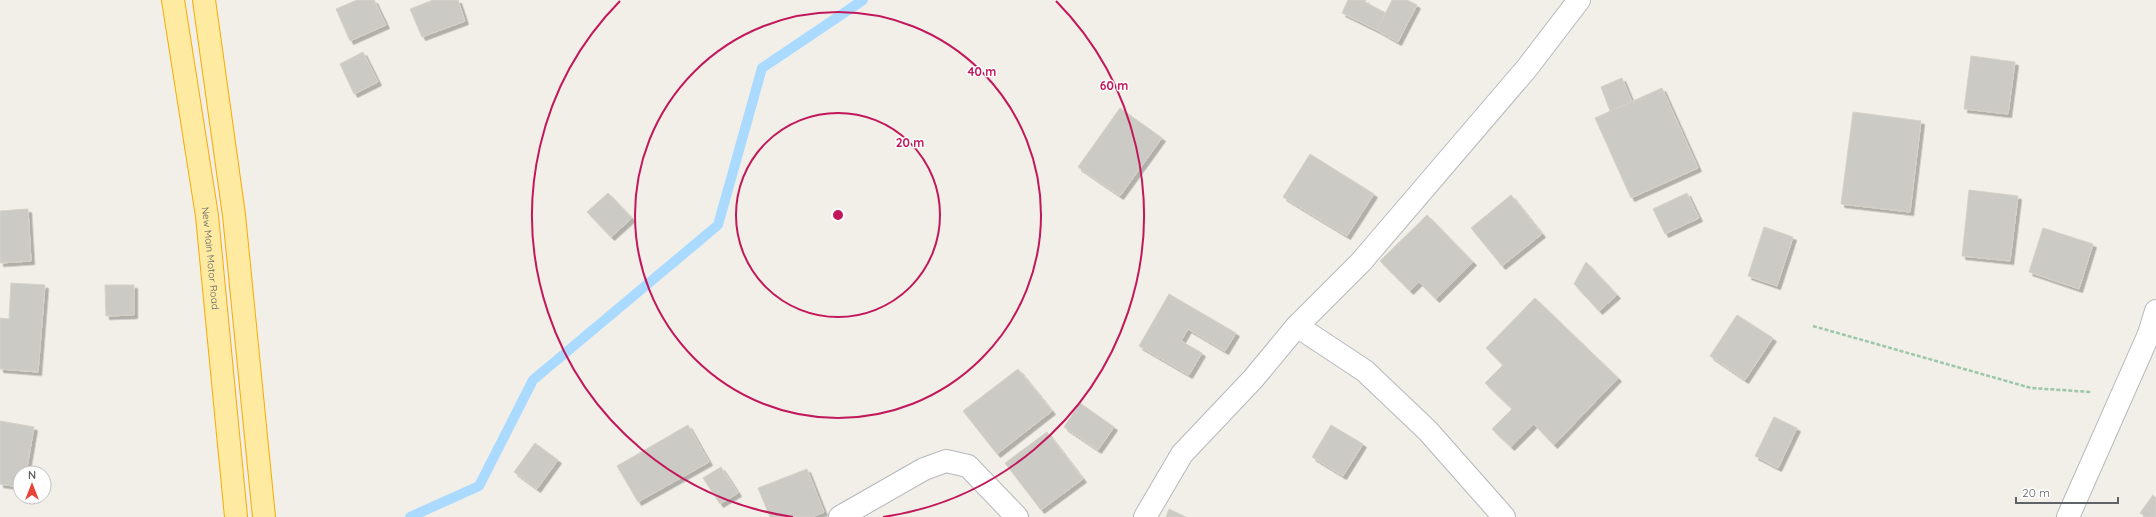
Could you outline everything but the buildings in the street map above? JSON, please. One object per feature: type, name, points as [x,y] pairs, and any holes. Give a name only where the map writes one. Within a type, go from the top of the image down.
[{"type":"highway","name":"New Main Motor Road","points":[[173,0],[207,216],[236,517]]},
{"type":"highway","points":[[204,0],[234,215],[264,517]]},
{"type":"street","points":[[1145,517],[1182,454],[1254,379],[1297,326],[1361,262],[1527,68],[1579,0]]},
{"type":"street","points":[[2068,517],[2149,334],[2156,311]]},
{"type":"street","points":[[1297,326],[1365,371],[1428,431],[1504,517]]},
{"type":"street","points":[[840,517],[924,469],[946,461],[968,466],[1017,517]]},
{"type":"path","points":[[1813,326],[2030,388],[2123,394]]},
{"type":"waterway","points":[[410,517],[479,486],[533,380],[718,225],[762,68],[863,0]]}]
